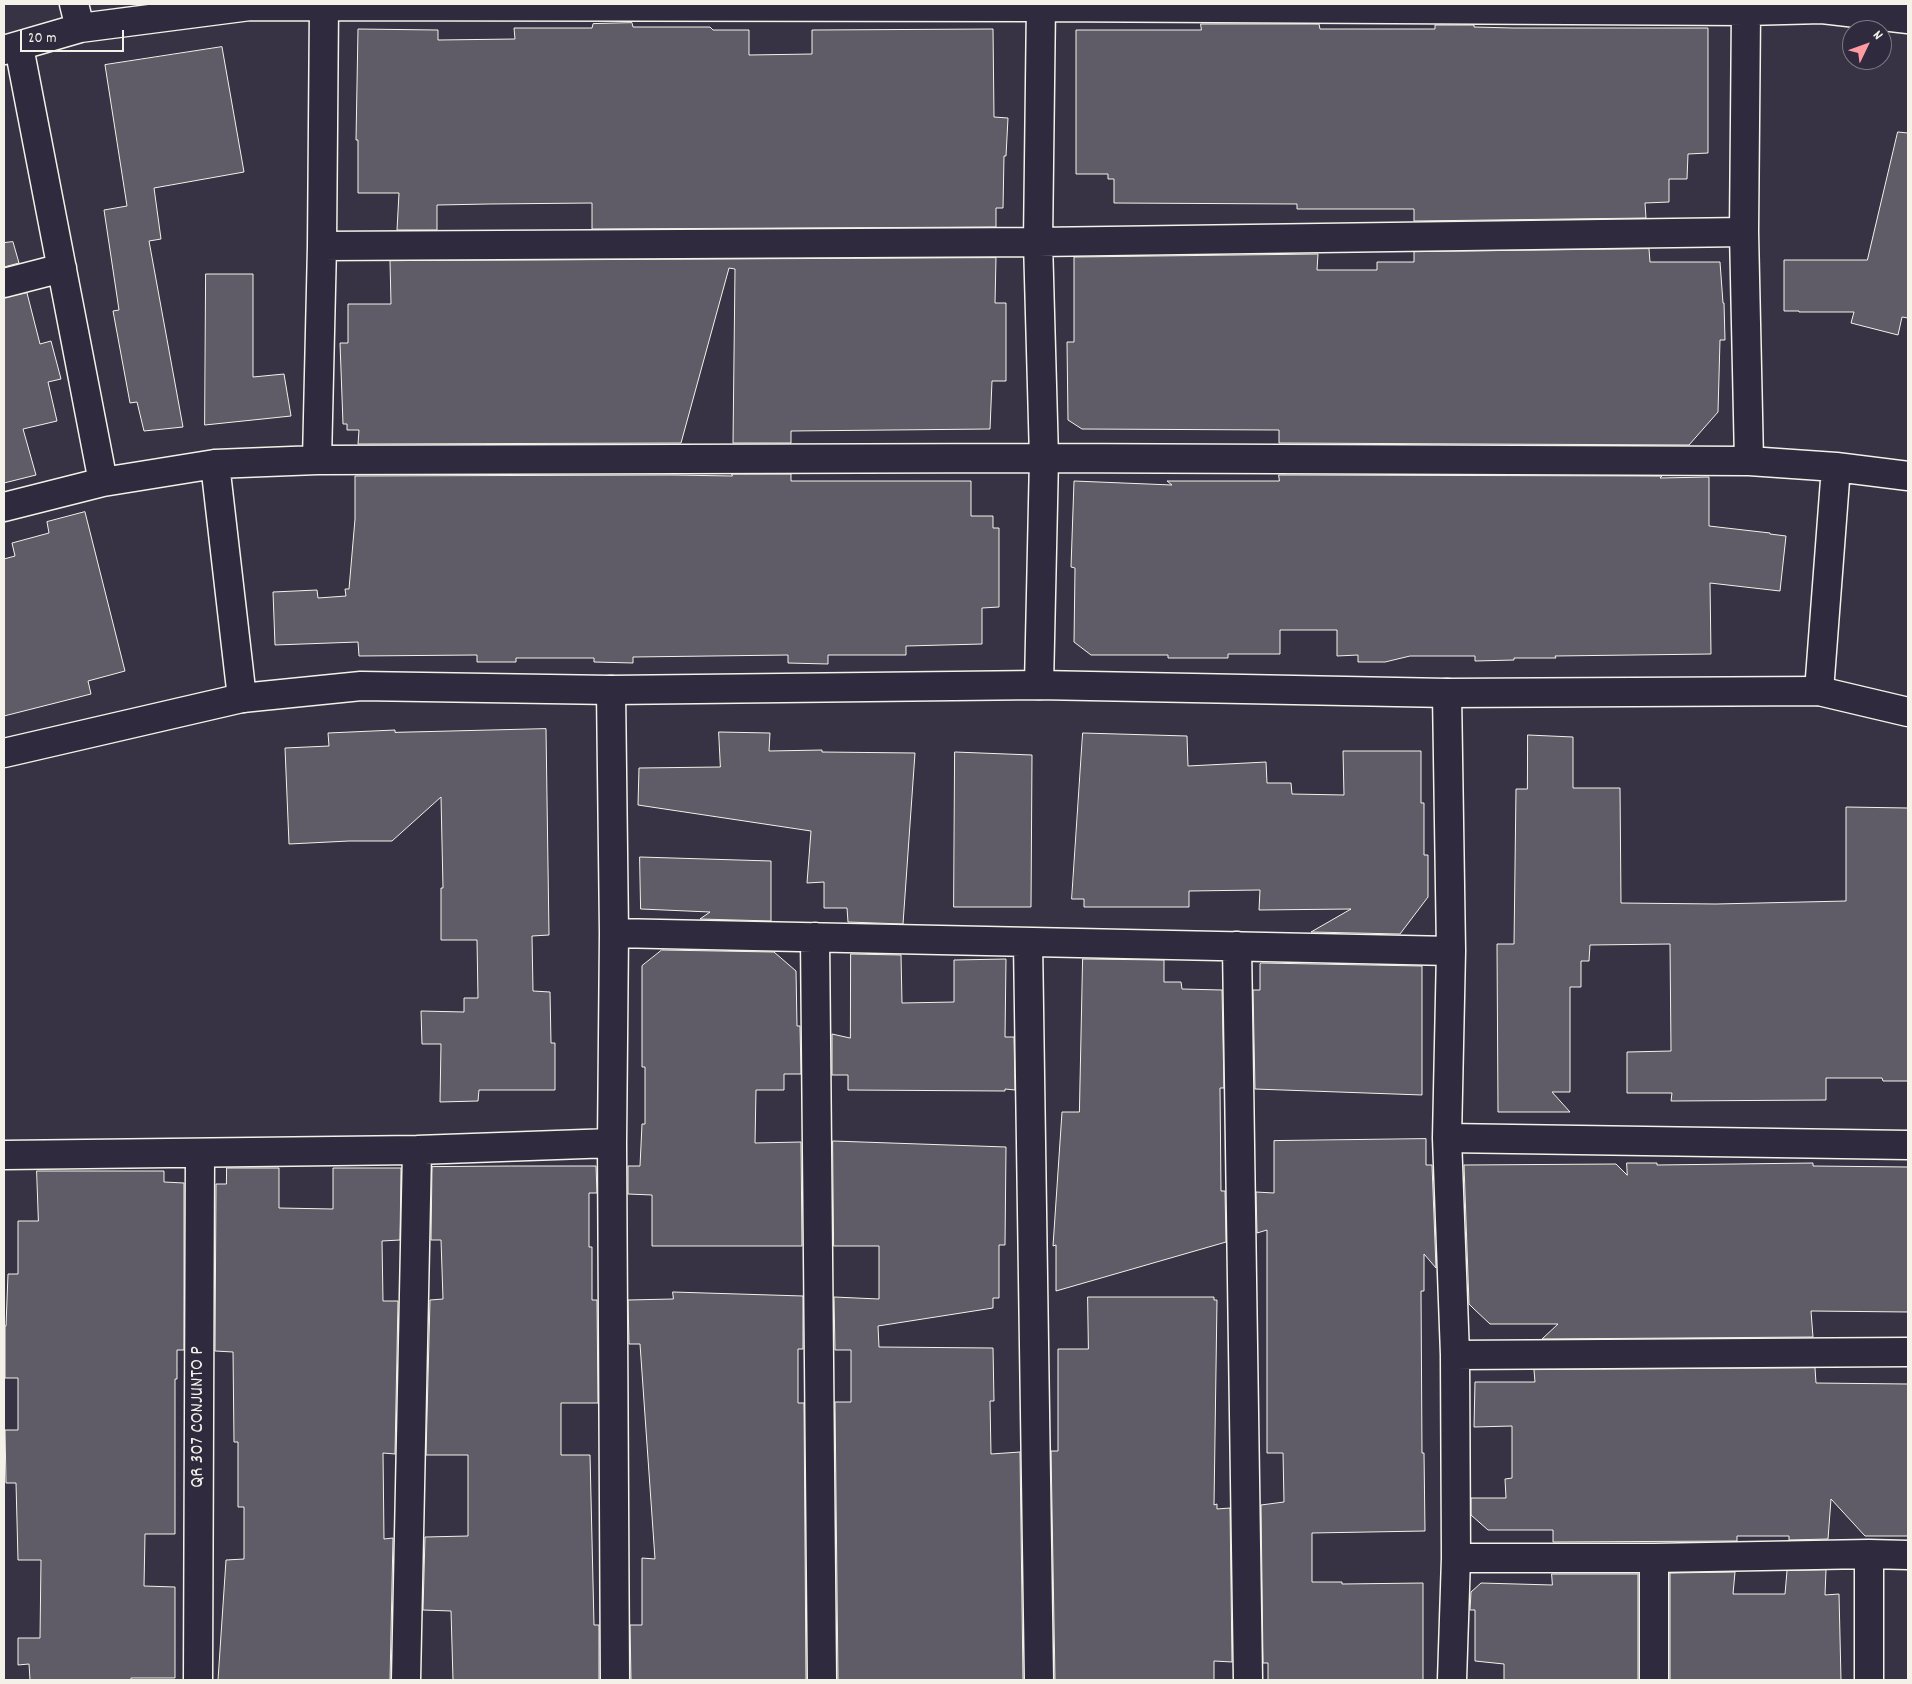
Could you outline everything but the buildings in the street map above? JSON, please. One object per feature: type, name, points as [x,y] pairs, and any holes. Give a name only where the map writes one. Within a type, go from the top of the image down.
[{"type":"street","points":[[103,482],[62,268],[11,48],[77,16],[250,5],[1041,5],[1746,11],[1822,6],[1908,19]]},
{"type":"street","points":[[1039,685],[1044,458],[1038,242],[1041,5]]},
{"type":"street","points":[[317,460],[322,246],[324,6]]},
{"type":"street","points":[[1746,11],[1744,232],[1749,461]]},
{"type":"street","points":[[322,246],[1038,242],[1744,232]]},
{"type":"street","points":[[4,283],[62,268]]},
{"type":"street","points":[[4,507],[103,482],[215,464],[317,460],[1044,458],[1749,461],[1836,467],[1908,476]]},
{"type":"street","points":[[215,464],[242,698]]},
{"type":"street","points":[[1819,690],[1836,467]]},
{"type":"street","points":[[4,752],[242,698],[361,686],[611,690],[1039,685],[1447,693],[1819,690],[1908,712]]},
{"type":"street","points":[[611,690],[614,932],[612,1143],[615,1680]]},
{"type":"street","points":[[1447,693],[1451,951],[1447,1138],[1454,1355],[1456,1558],[1452,1680]]},
{"type":"street","points":[[614,932],[1451,951]]},
{"type":"street","points":[[815,937],[822,1680]]},
{"type":"street","points":[[1028,942],[1038,1680]]},
{"type":"street","points":[[1237,946],[1248,1680]]},
{"type":"street","points":[[1447,1138],[1908,1144]]},
{"type":"street","points":[[4,1155],[417,1150],[612,1143]]},
{"type":"street","points":[[406,1680],[417,1150]]},
{"type":"street","name":"QR 307 CONJUNTO P","points":[[198,1680],[200,1154]]},
{"type":"street","points":[[1454,1355],[1908,1352]]},
{"type":"street","points":[[1869,1554],[1869,1680]]},
{"type":"street","points":[[1456,1558],[1908,1555]]},
{"type":"street","points":[[1654,1558],[1654,1680]]}]
